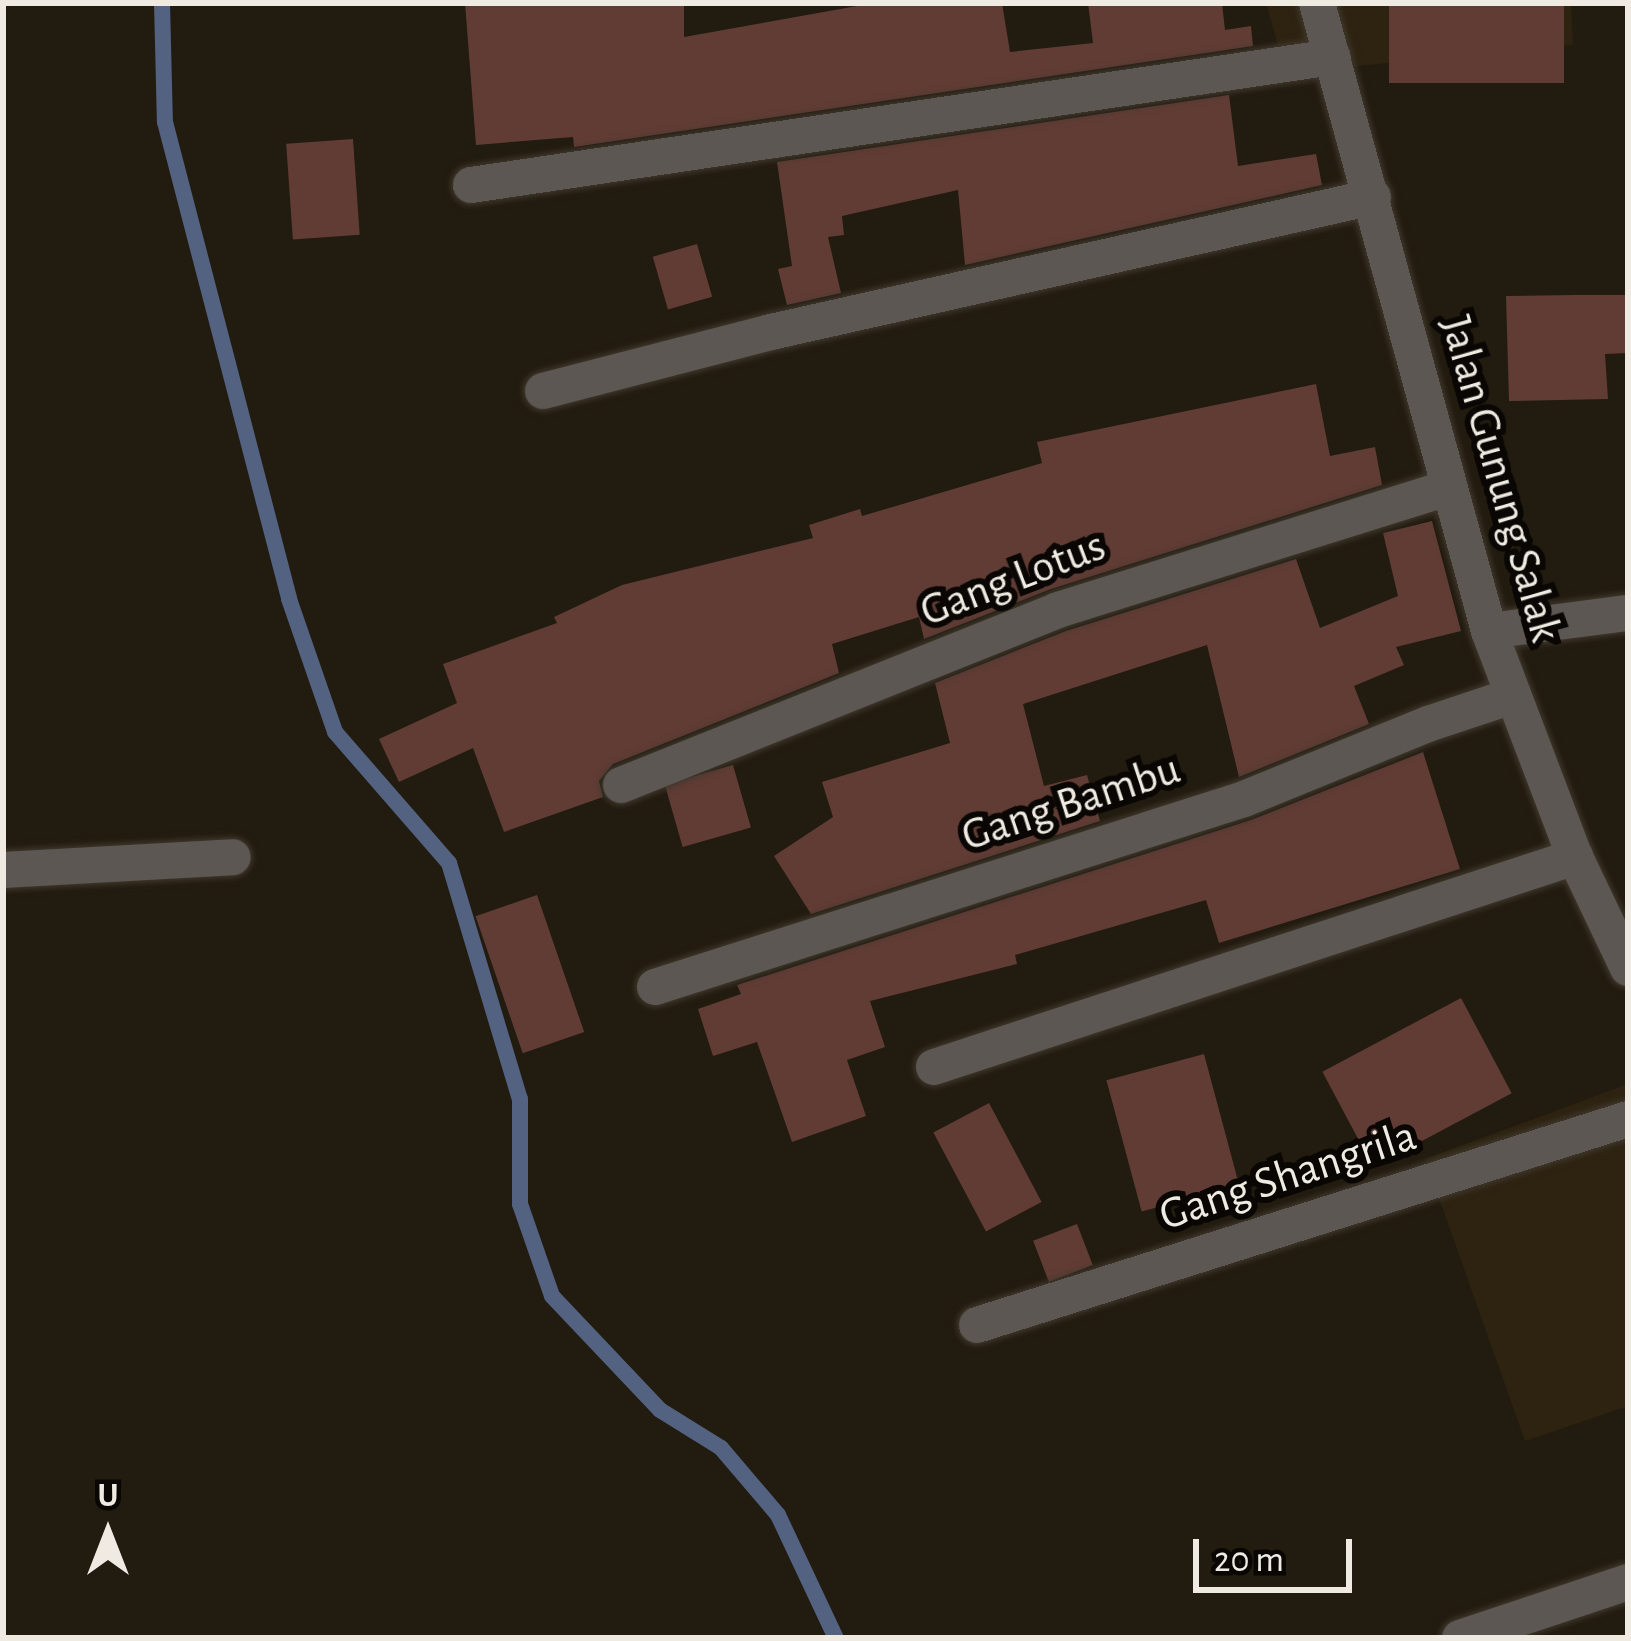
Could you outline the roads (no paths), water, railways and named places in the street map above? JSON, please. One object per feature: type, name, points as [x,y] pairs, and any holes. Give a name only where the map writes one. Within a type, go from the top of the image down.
[{"type":"street","name":"Jalan Gunung Salak","points":[[1317,3],[1489,631],[1575,857],[1628,968]]},
{"type":"street","points":[[471,185],[1333,57]]},
{"type":"street","points":[[543,391],[771,332],[1373,197]]},
{"type":"street","name":"Gang Lotus","points":[[621,785],[1058,610],[1448,488]]},
{"type":"street","points":[[1489,631],[1628,613]]},
{"type":"street","name":"Gang Bambu","points":[[655,987],[1244,799],[1428,724],[1513,696]]},
{"type":"street","points":[[3,870],[233,857]]},
{"type":"street","points":[[934,1067],[1575,857]]},
{"type":"street","name":"Gang Shangrila","points":[[977,1325],[1628,1119]]},
{"type":"street","points":[[1460,1638],[1628,1582]]},
{"type":"waterway","points":[[162,3],[165,122],[289,599],[335,732],[449,863],[520,1099],[520,1204],[552,1296],[660,1410],[721,1448],[778,1515],[836,1638]]}]
